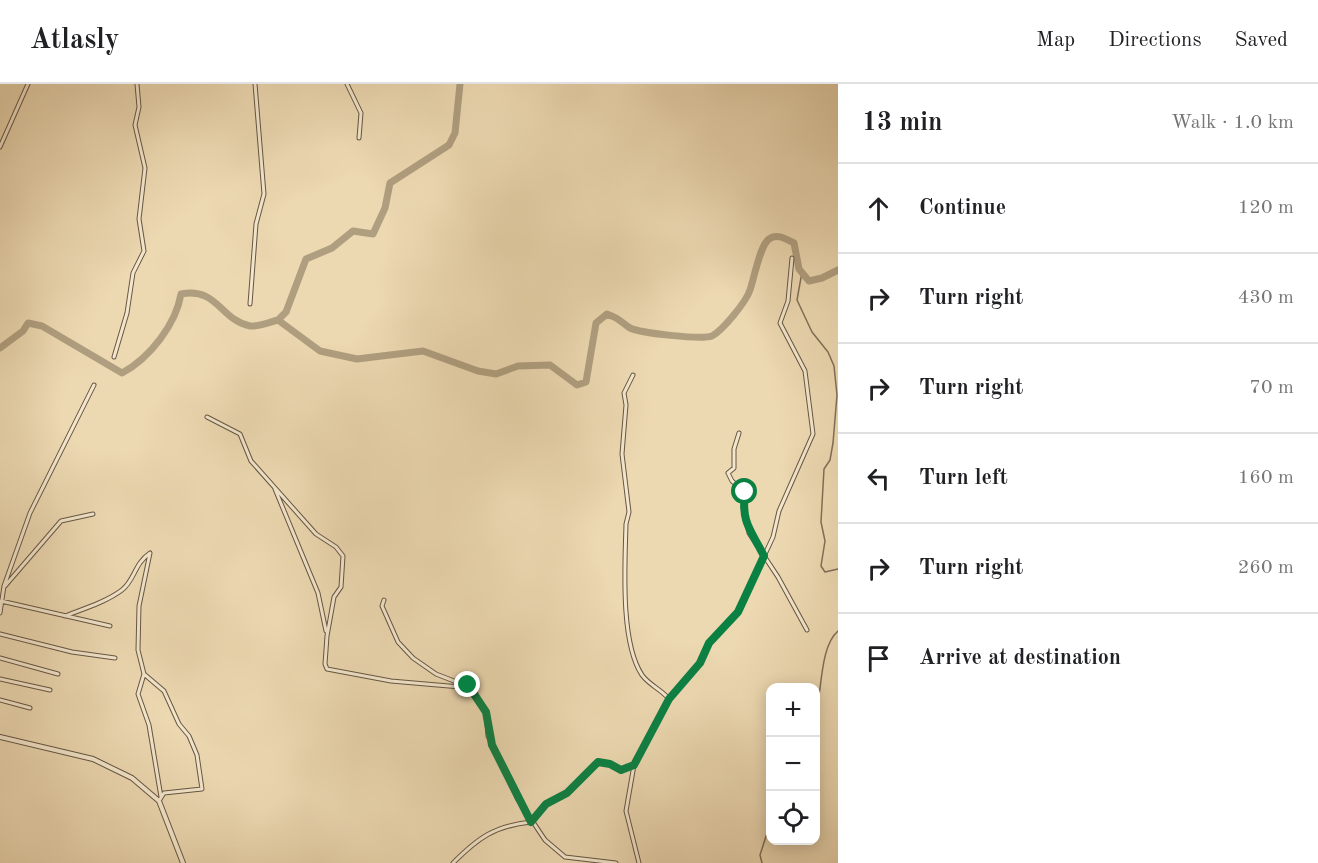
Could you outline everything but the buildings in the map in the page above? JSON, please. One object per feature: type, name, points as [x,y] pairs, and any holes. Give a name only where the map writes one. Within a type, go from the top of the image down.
[{"type":"street","points":[[0,147],[28,84]]},
{"type":"street","points":[[114,357],[127,313],[133,273],[144,251],[139,219],[145,163],[135,125],[139,107],[137,84]]},
{"type":"street","points":[[250,304],[256,224],[264,194],[255,84]]},
{"type":"street","points":[[347,84],[361,113],[359,138]]},
{"type":"street","points":[[639,863],[626,811],[634,765],[669,699],[700,663],[709,643],[738,612],[773,537],[779,511],[813,434],[805,371],[780,323],[788,301],[792,258]]},
{"type":"street","points":[[633,375],[624,393],[626,405],[622,454],[629,512],[626,551],[626,626],[630,648],[639,670],[647,681],[663,691],[669,699]]},
{"type":"street","points":[[0,613],[4,588],[30,513],[94,386]]},
{"type":"street","points":[[207,417],[240,434],[251,461],[316,534],[336,547],[343,556],[340,587],[334,597],[327,636],[325,664],[331,671],[433,686],[472,688]]},
{"type":"street","points":[[739,433],[734,449],[734,468],[728,473],[732,481],[745,492],[743,507],[749,533],[807,630]]},
{"type":"street","points":[[275,487],[318,593],[327,636]]},
{"type":"street","points":[[4,588],[61,522],[68,518],[93,514]]},
{"type":"street","points":[[65,616],[122,591],[131,579],[137,563],[150,553],[137,621],[138,650],[144,674],[138,694],[149,725],[160,799],[183,863]]},
{"type":"street","points":[[384,600],[382,606],[398,642],[413,658],[436,674],[472,688],[486,712],[492,745],[531,822],[545,840],[565,857],[582,861],[616,863]]},
{"type":"street","points":[[1,601],[110,626]]},
{"type":"street","points":[[0,634],[72,652],[115,658]]},
{"type":"street","points":[[0,658],[58,674]]},
{"type":"street","points":[[144,674],[164,691],[179,724],[189,736],[197,755],[202,789],[164,793],[160,799]]},
{"type":"street","points":[[0,679],[50,690]]},
{"type":"street","points":[[0,700],[30,708]]},
{"type":"street","points":[[0,737],[93,759],[132,778],[160,799]]},
{"type":"street","points":[[453,863],[482,835],[511,824],[531,822],[546,804],[567,793],[598,762],[610,764],[621,770],[634,765]]},
{"type":"waterway","points":[[278,320],[286,312],[306,259],[332,248],[353,231],[373,234],[385,208],[390,183],[449,145],[455,133],[460,84]]},
{"type":"waterway","points":[[0,348],[23,331],[28,323],[42,326],[122,373],[142,359],[160,339],[174,317],[181,294],[193,293],[211,299],[240,323],[250,326],[278,320],[320,351],[357,359],[423,351],[478,371],[496,374],[518,366],[550,365],[577,385],[586,382],[596,323],[607,314],[630,328],[645,332],[696,337],[712,336],[717,333],[748,295],[763,248],[772,237],[782,237],[794,243],[799,269],[809,281],[822,278],[838,270]]},
{"type":"waterway","points":[[802,272],[797,300],[812,332],[828,352],[834,366],[837,395],[833,443],[830,460],[824,469],[821,522],[825,541],[821,566],[825,572],[838,569]]},
{"type":"waterway","points":[[820,686],[828,647],[838,631]]},
{"type":"waterway","points":[[762,863],[760,855],[766,836]]},
{"type":"route","points":[[468,685],[486,712],[488,736],[531,822],[546,804],[567,793],[598,762],[610,764],[621,770],[634,765],[642,746],[669,699],[700,663],[709,643],[738,612],[764,556],[749,533],[743,507],[745,492]]}]
